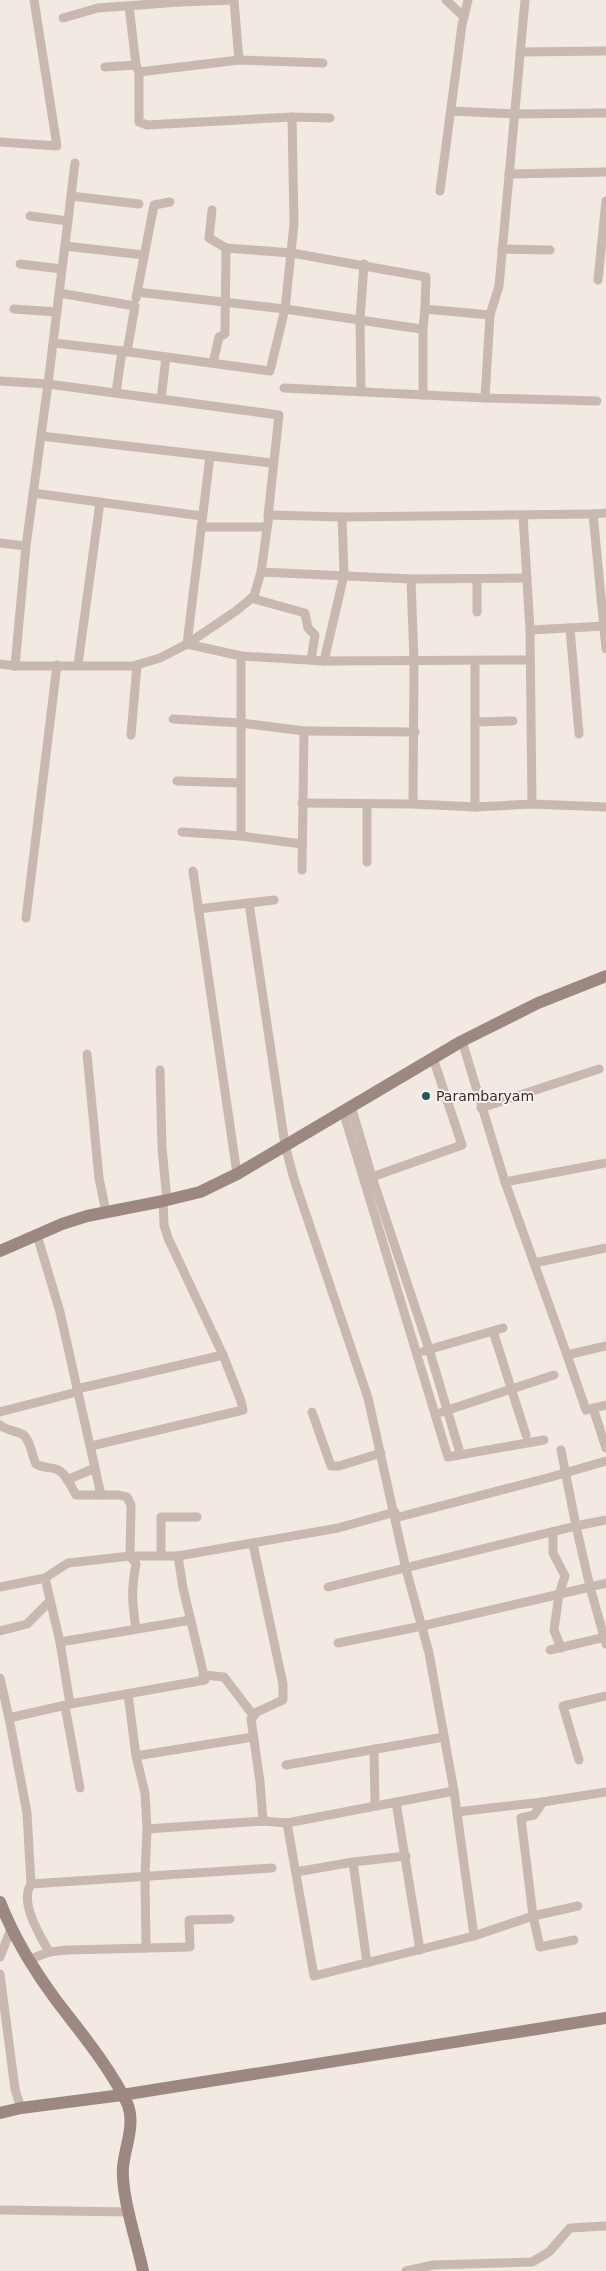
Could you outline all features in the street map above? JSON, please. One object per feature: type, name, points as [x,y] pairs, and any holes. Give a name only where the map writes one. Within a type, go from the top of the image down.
[{"type":"street","points":[[0,142],[57,146],[34,0]]},
{"type":"street","points":[[446,0],[464,17]]},
{"type":"street","points":[[440,191],[468,0]]},
{"type":"street","points":[[485,398],[490,315],[499,286],[525,0]]},
{"type":"street","points":[[63,18],[98,8],[180,1],[234,1],[239,60]]},
{"type":"street","points":[[129,6],[138,68],[139,122],[142,124],[292,117],[330,118]]},
{"type":"street","points":[[520,52],[606,51]]},
{"type":"street","points":[[105,67],[138,68],[239,60],[323,63]]},
{"type":"street","points":[[451,111],[515,114],[606,113]]},
{"type":"street","points":[[54,343],[270,371],[285,309],[292,253],[294,224],[292,117]]},
{"type":"street","points":[[15,666],[26,546],[54,343],[75,163]]},
{"type":"street","points":[[509,174],[606,172]]},
{"type":"street","points":[[71,196],[139,204]]},
{"type":"street","points":[[598,280],[605,227],[606,201]]},
{"type":"street","points":[[116,393],[154,205],[170,202]]},
{"type":"street","points":[[212,210],[208,238],[226,248],[292,253],[364,264],[426,277],[423,328],[423,395]]},
{"type":"street","points":[[30,216],[68,221]]},
{"type":"street","points":[[65,246],[144,256]]},
{"type":"street","points":[[213,363],[219,337],[225,334],[226,248]]},
{"type":"street","points":[[502,249],[550,250]]},
{"type":"street","points":[[20,264],[62,269]]},
{"type":"street","points":[[361,392],[360,320],[364,264]]},
{"type":"street","points":[[137,292],[285,309],[423,328]]},
{"type":"street","points":[[59,293],[134,306]]},
{"type":"street","points":[[14,309],[57,312]]},
{"type":"street","points":[[425,309],[490,315]]},
{"type":"street","points":[[161,399],[166,357]]},
{"type":"street","points":[[0,381],[48,384],[279,415],[261,572],[254,596],[236,611],[187,644],[160,658],[137,665],[15,666],[0,664]]},
{"type":"street","points":[[284,388],[485,398],[597,401]]},
{"type":"street","points":[[41,436],[272,463]]},
{"type":"street","points":[[187,644],[210,456]]},
{"type":"street","points":[[33,493],[202,516]]},
{"type":"street","points":[[78,665],[100,502]]},
{"type":"street","points":[[268,516],[342,517],[606,513]]},
{"type":"street","points":[[593,514],[606,649]]},
{"type":"street","points":[[523,515],[530,630],[532,804]]},
{"type":"street","points":[[324,661],[344,575],[342,517]]},
{"type":"street","points":[[201,527],[266,527]]},
{"type":"street","points":[[0,543],[26,546]]},
{"type":"street","points":[[261,572],[411,579],[527,578]]},
{"type":"street","points":[[411,579],[415,732],[414,804]]},
{"type":"street","points":[[477,579],[477,612]]},
{"type":"street","points":[[251,598],[305,613],[308,628],[315,635],[311,660]]},
{"type":"street","points":[[530,630],[605,626]]},
{"type":"street","points":[[570,628],[578,734]]},
{"type":"street","points":[[187,644],[241,656],[324,661],[529,660]]},
{"type":"street","points":[[241,656],[241,836]]},
{"type":"street","points":[[474,807],[475,661]]},
{"type":"street","points":[[26,918],[57,665]]},
{"type":"street","points":[[130,736],[137,665]]},
{"type":"street","points":[[173,719],[241,723],[304,731],[415,732]]},
{"type":"street","points":[[474,722],[513,721]]},
{"type":"street","points":[[302,870],[304,731]]},
{"type":"street","points":[[177,781],[240,783]]},
{"type":"street","points":[[302,803],[414,804],[474,807],[532,804],[606,807]]},
{"type":"street","points":[[366,862],[368,804]]},
{"type":"street","points":[[182,832],[241,836],[302,844]]},
{"type":"street","points":[[193,871],[237,1174]]},
{"type":"street","points":[[198,909],[274,900]]},
{"type":"street","points":[[249,903],[285,1145],[294,1179],[368,1398],[406,1569],[422,1626],[444,1736],[454,1791],[474,1936]]},
{"type":"street","points":[[0,1251],[62,1224],[106,1212],[165,1201],[200,1192],[237,1174],[462,1041],[538,1003],[606,976]]},
{"type":"street","points":[[462,1041],[505,1182],[586,1410],[606,1405]]},
{"type":"street","points":[[87,1054],[99,1178],[106,1212]]},
{"type":"street","points":[[372,1177],[462,1145],[433,1058]]},
{"type":"street","points":[[481,1108],[599,1069]]},
{"type":"street","points":[[90,1446],[242,1410],[241,1401],[223,1355],[168,1238],[164,1225],[165,1201],[160,1070]]},
{"type":"street","points":[[347,1109],[372,1177],[429,1349],[460,1453]]},
{"type":"street","points":[[347,1109],[416,1353],[448,1457],[544,1440]]},
{"type":"street","points":[[505,1182],[606,1163]]},
{"type":"street","points":[[38,1235],[60,1312],[101,1495]]},
{"type":"street","points":[[534,1263],[606,1248]]},
{"type":"street","points":[[416,1353],[503,1328]]},
{"type":"street","points":[[493,1331],[526,1435]]},
{"type":"street","points":[[567,1355],[606,1346]]},
{"type":"street","points":[[0,1412],[77,1390],[223,1355]]},
{"type":"street","points":[[435,1414],[554,1375]]},
{"type":"street","points":[[593,1408],[606,1448]]},
{"type":"street","points":[[312,1412],[331,1466],[339,1466],[381,1453]]},
{"type":"street","points":[[0,1424],[6,1429],[23,1434],[36,1464],[44,1468],[58,1469],[76,1495],[119,1495],[127,1497],[131,1505],[130,1556],[136,1564],[131,1589],[136,1629]]},
{"type":"street","points":[[550,1650],[605,1639],[590,1587],[561,1450]]},
{"type":"street","points":[[0,1587],[45,1578],[68,1563],[130,1556],[178,1556],[338,1528],[606,1461]]},
{"type":"street","points":[[67,1480],[95,1468]]},
{"type":"street","points":[[161,1556],[161,1517],[197,1517]]},
{"type":"street","points":[[328,1587],[606,1520]]},
{"type":"street","points":[[553,1532],[553,1553],[565,1576],[559,1594],[554,1630],[561,1648]]},
{"type":"street","points":[[253,1544],[282,1684],[283,1700],[253,1715],[251,1718],[263,1820]]},
{"type":"street","points":[[9,1718],[67,1705],[204,1680],[178,1556]]},
{"type":"street","points":[[45,1578],[60,1642],[67,1705],[80,1788]]},
{"type":"street","points":[[338,1644],[606,1583]]},
{"type":"street","points":[[0,1631],[27,1624],[50,1600]]},
{"type":"street","points":[[60,1642],[191,1620]]},
{"type":"street","points":[[203,1675],[224,1677],[253,1715]]},
{"type":"street","points":[[0,1678],[27,1813],[31,1884],[28,1889],[27,1899],[32,1921],[48,1952]]},
{"type":"street","points":[[128,1694],[136,1756],[145,1794],[148,1829],[145,1876],[146,1948]]},
{"type":"street","points":[[579,1760],[563,1706],[606,1696]]},
{"type":"street","points":[[286,1765],[444,1736]]},
{"type":"street","points":[[136,1756],[253,1737]]},
{"type":"street","points":[[374,1749],[375,1806]]},
{"type":"street","points":[[148,1829],[263,1820],[287,1823],[454,1791]]},
{"type":"street","points":[[457,1812],[543,1802],[606,1792]]},
{"type":"street","points":[[396,1802],[420,1950]]},
{"type":"street","points":[[543,1802],[534,1815],[522,1818],[533,1916],[540,1947],[574,1940]]},
{"type":"street","points":[[287,1823],[314,1976],[474,1936],[533,1916],[578,1906]]},
{"type":"street","points":[[296,1872],[353,1862],[406,1856]]},
{"type":"street","points":[[353,1862],[366,1963]]},
{"type":"street","points":[[31,1884],[272,1868]]},
{"type":"street","points":[[0,1902],[6,1931],[0,1957]]},
{"type":"street","points":[[28,1960],[48,1952],[190,1947],[189,1920],[230,1919]]},
{"type":"street","points":[[6,1931],[92,2047],[128,2106],[131,2122],[123,2168],[130,2212],[143,2271]]},
{"type":"street","points":[[0,1974],[1,1999],[15,2089],[21,2108]]},
{"type":"street","points":[[0,2113],[21,2108],[122,2095],[606,2018]]},
{"type":"street","points":[[0,2210],[130,2212]]},
{"type":"street","points":[[406,2271],[433,2265],[532,2262],[549,2252],[570,2228],[606,2226]]},
{"type":"place","name":"Parambaryam","points":[[426,1096]]}]
